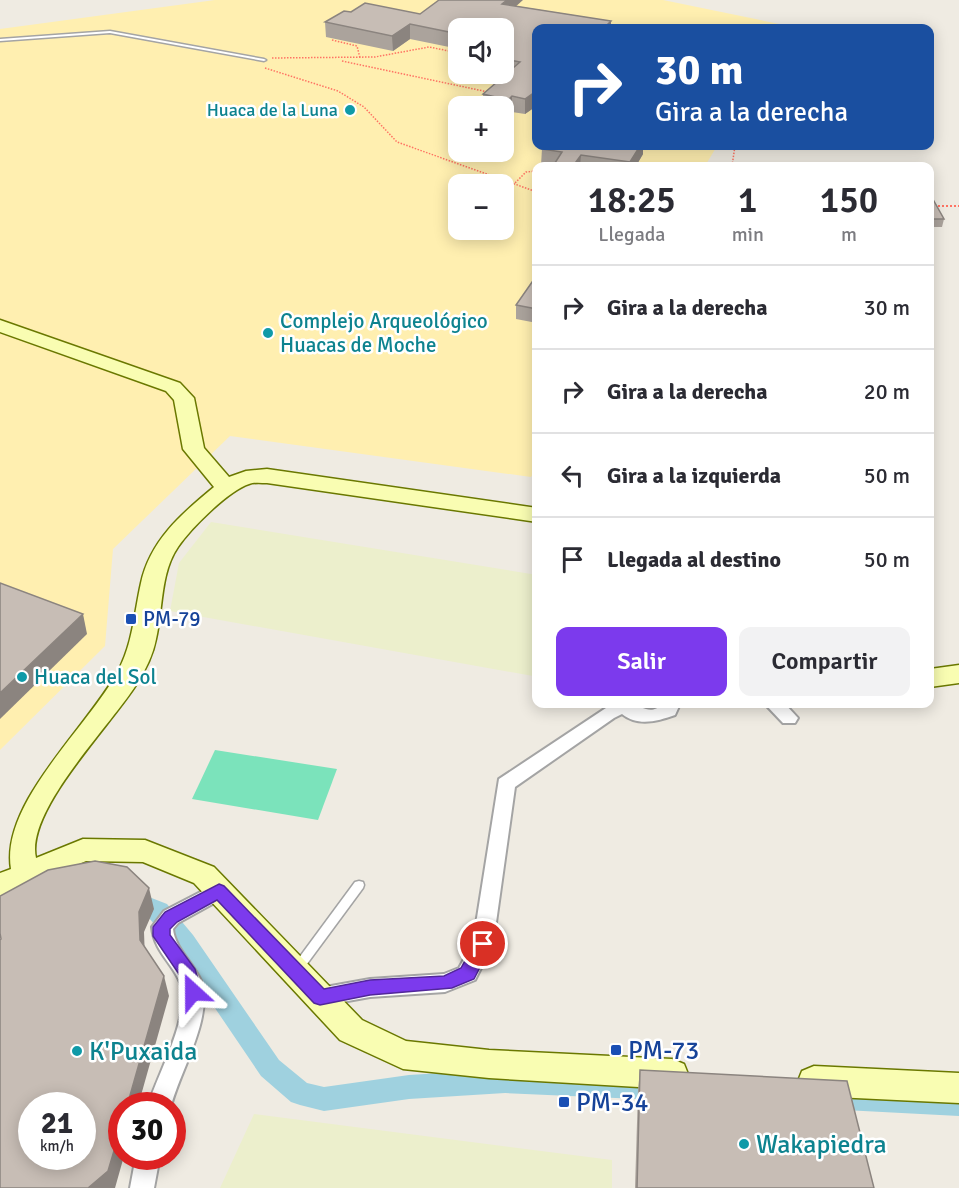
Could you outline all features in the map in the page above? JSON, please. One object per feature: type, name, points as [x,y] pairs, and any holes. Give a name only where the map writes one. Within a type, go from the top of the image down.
[{"type":"street","points":[[0,326],[173,387],[184,398],[194,450],[225,487]]},
{"type":"street","points":[[13,879],[26,825],[43,792],[106,710],[140,654],[152,601],[153,574],[167,545],[225,487],[243,478],[267,476],[532,513]]},
{"type":"street","points":[[934,677],[959,674]]},
{"type":"street","points":[[320,997],[370,988],[445,983],[467,974],[483,944],[506,784],[617,708]]},
{"type":"street","points":[[630,708],[640,715],[656,716],[670,708]]},
{"type":"street","points":[[778,708],[789,718]]},
{"type":"street","points":[[13,879],[83,850],[145,851],[204,875],[351,1030],[403,1055],[489,1064],[704,1076]]},
{"type":"street","points":[[164,1092],[189,1020],[193,992],[189,974],[161,936],[166,922],[219,891]]},
{"type":"street","points":[[788,1080],[959,1088]]},
{"type":"street","points":[[142,1188],[145,1170]]},
{"type":"lane","points":[[0,40],[110,32],[264,60]]},
{"type":"lane","points":[[295,971],[359,885]]},
{"type":"path","points":[[332,39],[357,46],[360,58]]},
{"type":"path","points":[[448,51],[429,47],[400,54],[360,58],[264,60],[260,64],[271,72],[338,91],[364,107],[397,142],[483,174]]},
{"type":"path","points":[[328,59],[493,92]]},
{"type":"path","points":[[514,184],[526,172],[532,171]]},
{"type":"path","points":[[514,185],[532,191]]},
{"type":"path","points":[[934,206],[959,206]]},
{"type":"green space","points":[[211,522],[532,574],[532,676],[170,611],[179,563]]},
{"type":"green space","points":[[215,750],[337,769],[318,820],[192,799]]},
{"type":"green space","points":[[254,1114],[612,1160],[612,1188],[220,1188]]},
{"type":"sand","name":"Complejo Arqueológico Huacas de Moche","points":[[215,0],[663,0],[779,24],[532,24],[532,150],[715,150],[707,162],[532,162],[531,477],[230,436],[113,549],[105,646],[0,750],[0,29]]},
{"type":"building","points":[[439,0],[507,0],[502,4],[611,21],[608,24],[532,24],[532,94],[525,99],[483,94],[495,84],[514,84],[514,67],[520,62],[514,61],[514,18],[448,18],[448,32],[410,24],[392,36],[325,22],[344,11],[351,12],[365,3],[420,14]]},
{"type":"building","points":[[549,150],[638,150],[630,162],[581,155],[576,162],[556,162],[562,152]]},
{"type":"building","points":[[934,201],[944,219],[934,219]]},
{"type":"building","points":[[532,282],[532,308],[516,305]]},
{"type":"building","name":"Huaca del Sol","points":[[0,583],[83,614],[0,693]]},
{"type":"building","name":"K'Puxaida","points":[[95,861],[127,867],[149,888],[139,912],[140,940],[164,976],[131,1092],[108,1092],[108,1170],[88,1188],[0,1188],[0,896],[48,870]]},
{"type":"building","name":"Wakapiedra","points":[[640,1070],[847,1081],[874,1188],[637,1188]]},
{"type":"waterway","points":[[131,900],[158,911],[184,942],[270,1068],[300,1093],[324,1099],[409,1087],[505,1081],[661,1088]]},
{"type":"waterway","points":[[825,1097],[959,1104]]},
{"type":"place","name":"Huaca de la Luna","points":[[350,110]]},
{"type":"place","name":"Complejo Arqueológico Huacas de Moche","points":[[268,333]]},
{"type":"place","name":"PM-79","points":[[131,619]]},
{"type":"place","name":"Huaca del Sol","points":[[22,677]]},
{"type":"place","name":"PM-73","points":[[616,1050]]},
{"type":"place","name":"K'Puxaida","points":[[77,1051]]},
{"type":"place","name":"PM-34","points":[[564,1102]]},
{"type":"place","name":"Wakapiedra","points":[[744,1144]]},
{"type":"route","points":[[193,992],[189,974],[161,936],[162,927],[171,917],[219,891],[320,997],[370,988],[445,983],[467,974],[483,944]]}]
